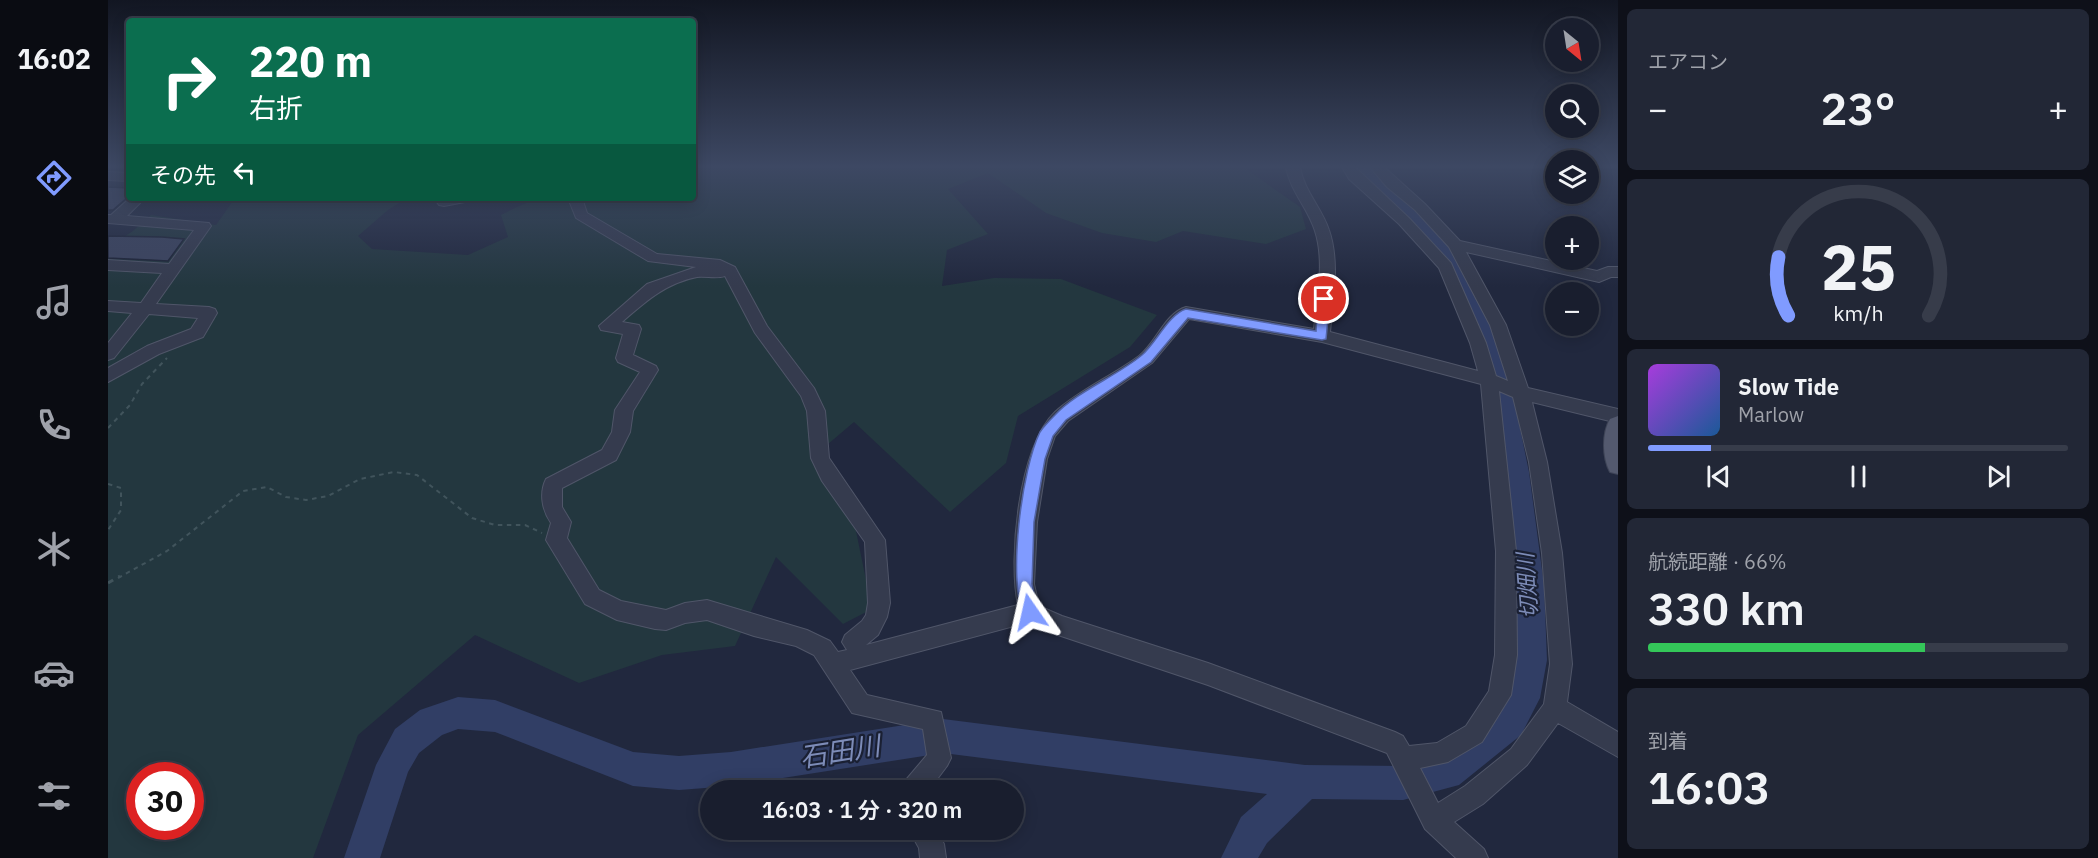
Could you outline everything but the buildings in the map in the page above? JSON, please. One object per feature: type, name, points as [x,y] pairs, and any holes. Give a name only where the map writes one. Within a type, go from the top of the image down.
[{"type":"main road","points":[[1618,425],[1616,454],[1618,465]]},
{"type":"street","points":[[111,220],[127,207]]},
{"type":"street","points":[[578,207],[581,215],[653,258],[720,265],[730,271],[761,329],[808,393],[816,411],[820,458],[829,476],[875,540],[879,603],[876,617],[870,628],[853,642]]},
{"type":"street","points":[[1310,207],[1323,232],[1326,261],[1322,336]]},
{"type":"street","points":[[1388,207],[1446,266],[1478,343],[1490,380],[1506,551],[1506,655],[1500,695],[1474,734],[1440,754],[1402,759]]},
{"type":"street","points":[[1420,207],[1465,259],[1498,325],[1521,393],[1538,462],[1552,554],[1561,664],[1555,708],[1519,757],[1473,795],[1434,820]]},
{"type":"street","points":[[108,354],[146,307],[204,226],[111,220]]},
{"type":"street","points":[[1455,245],[1599,277],[1608,272],[1618,272]]},
{"type":"street","points":[[108,265],[174,269]]},
{"type":"street","points":[[725,268],[718,273],[697,272],[652,288],[607,326],[633,329],[624,358],[650,370],[624,410],[621,432],[609,455],[553,484],[552,509],[561,522],[556,540],[564,549],[592,597],[617,610],[666,620],[685,613],[706,610],[754,626],[799,637],[822,648],[860,705],[933,720],[939,758],[922,780]]},
{"type":"street","points":[[108,306],[209,313],[197,333],[153,350],[108,376]]},
{"type":"street","points":[[1030,612],[1024,584],[1027,522],[1038,459],[1047,433],[1062,416],[1146,358],[1163,341],[1178,319],[1186,314],[1322,336],[1490,380],[1521,393],[1618,416]]},
{"type":"street","points":[[833,664],[1030,612],[1058,626],[1209,674],[1395,744],[1434,820],[1475,858]]},
{"type":"street","points":[[1555,708],[1618,745]]},
{"type":"street","points":[[928,840],[933,858]]},
{"type":"path","points":[[108,428],[130,405],[142,384],[166,361],[170,343]]},
{"type":"path","points":[[108,583],[167,551],[243,491],[267,487],[286,497],[306,500],[328,496],[360,479],[394,472],[417,475],[472,518],[495,525],[525,525],[556,540]]},
{"type":"path","points":[[108,484],[121,488],[122,510],[108,530]]},
{"type":"shaded area","points":[[229,207],[393,207],[358,236],[372,249],[468,255],[508,237],[501,215],[517,207],[964,207],[988,234],[947,250],[942,286],[994,278],[1061,279],[1157,315],[1130,347],[1018,416],[1006,463],[950,512],[854,422],[821,450],[856,531],[872,609],[843,624],[776,557],[735,646],[662,655],[579,683],[475,635],[358,735],[313,858],[108,858],[108,247],[133,231],[151,215],[216,225]]},
{"type":"shaded area","points":[[1037,207],[1300,207],[1306,229],[1266,244],[1183,231],[1156,242],[1102,233],[1046,213]]},
{"type":"waterway","name":"切畑川","points":[[1305,782],[1403,783],[1447,773],[1509,723],[1524,698],[1531,660],[1529,585],[1516,472],[1501,394],[1485,342],[1467,298],[1441,250],[1403,207]]},
{"type":"waterway","name":"石田川","points":[[362,858],[393,765],[407,741],[432,722],[458,713],[495,716],[633,769],[679,773],[731,769],[943,736],[1305,782]]},
{"type":"waterway","name":"切畑川","points":[[1239,858],[1254,830],[1305,782]]},
{"type":"route","points":[[1030,612],[1024,584],[1027,522],[1038,459],[1047,433],[1062,416],[1146,358],[1163,341],[1178,319],[1186,314],[1322,336],[1324,299]]}]
